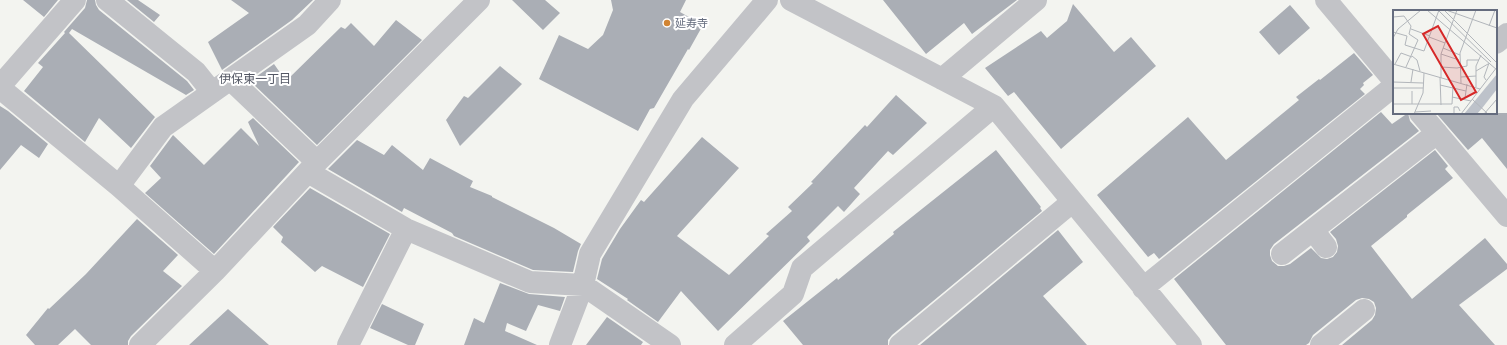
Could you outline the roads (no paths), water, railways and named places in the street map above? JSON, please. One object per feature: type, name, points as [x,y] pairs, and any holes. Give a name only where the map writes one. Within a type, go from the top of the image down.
[{"type":"street","points":[[75,0],[0,87],[119,186],[215,271]]},
{"type":"street","points":[[107,0],[196,72],[212,92]]},
{"type":"street","points":[[119,186],[163,127],[307,25],[330,0]]},
{"type":"street","points":[[140,345],[215,271],[312,168],[479,0]]},
{"type":"street","points":[[560,345],[583,285],[590,254],[683,99],[767,0]]},
{"type":"street","points":[[791,0],[994,106],[1191,345]]},
{"type":"street","points":[[942,79],[1036,0]]},
{"type":"street","points":[[1326,0],[1393,81]]},
{"type":"street","points":[[1497,42],[1507,34]]},
{"type":"street","points":[[231,80],[312,168],[406,229],[530,282],[583,285],[670,345]]},
{"type":"street","points":[[1143,288],[1393,87]]},
{"type":"street","points":[[735,345],[793,294],[802,268],[994,106]]},
{"type":"street","points":[[1421,114],[1507,216]]},
{"type":"street","points":[[1282,254],[1437,133]]},
{"type":"street","points":[[900,345],[1072,202]]},
{"type":"street","points":[[348,345],[406,229]]},
{"type":"street","points":[[1313,230],[1326,247]]},
{"type":"street","points":[[1321,345],[1364,310]]},
{"type":"place","name":"延寿寺","points":[[667,23]]},
{"type":"district","name":"伊保東一丁目","points":[[255,79]]}]
